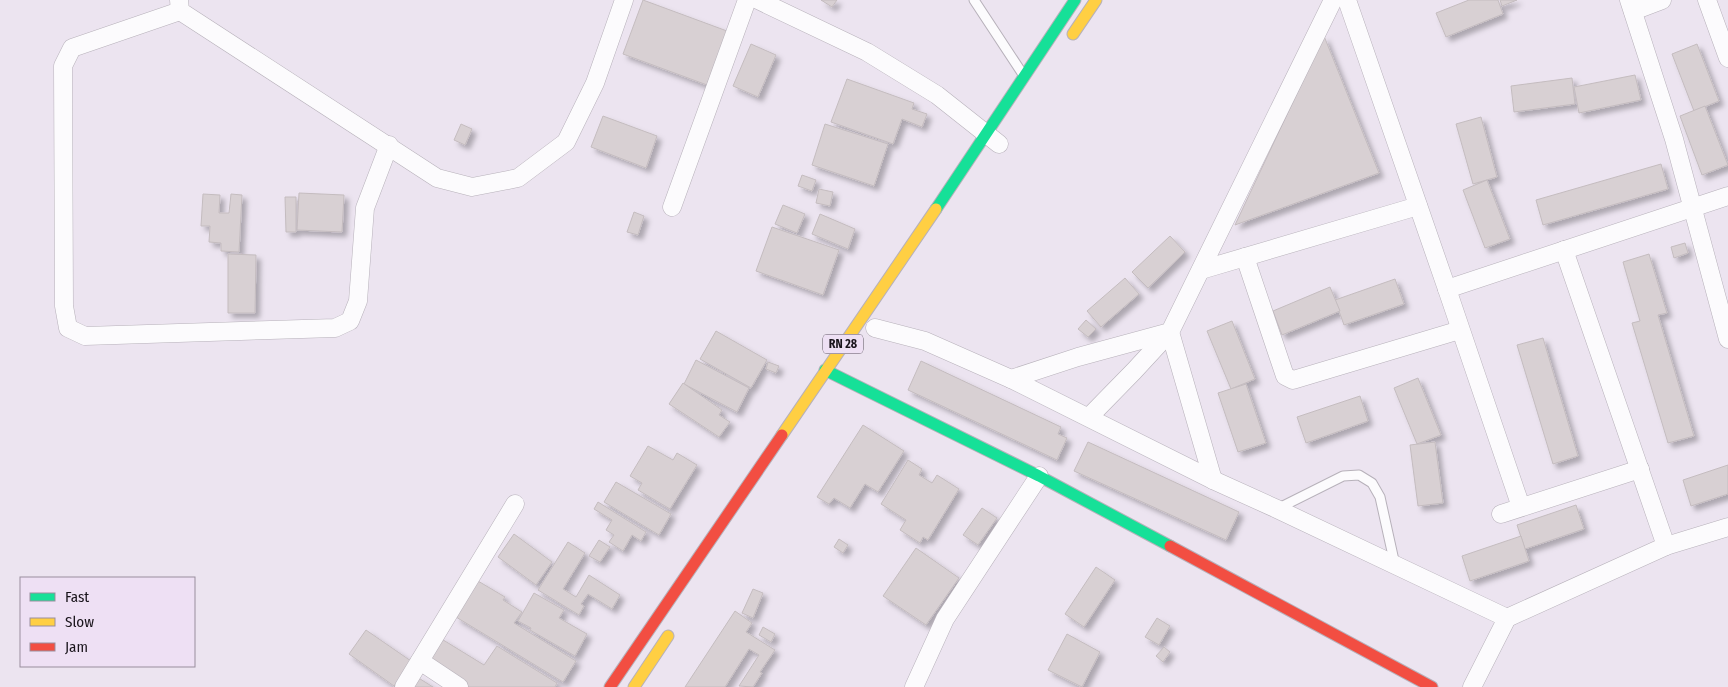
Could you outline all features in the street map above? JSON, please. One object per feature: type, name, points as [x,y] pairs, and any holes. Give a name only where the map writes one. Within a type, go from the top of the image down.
[{"type":"main road","name":"RN 28","points":[[610,687],[826,370],[996,141],[1024,76],[1075,0]]},
{"type":"main road","points":[[1069,40],[1096,0]]},
{"type":"main road","points":[[826,370],[1039,476],[1432,687]]},
{"type":"main road","points":[[634,687],[672,630]]},
{"type":"street","points":[[389,145],[366,208],[358,301],[350,322],[335,328],[85,336],[68,328],[64,306],[63,66],[72,48],[180,6],[389,145],[437,178],[472,187],[518,178],[566,142],[595,83],[624,0]]},
{"type":"street","points":[[672,207],[747,0]]},
{"type":"street","points":[[758,0],[778,4],[867,52],[937,95],[996,141]]},
{"type":"street","points":[[1089,417],[1170,332],[1333,0]]},
{"type":"street","points":[[1347,0],[1521,507]]},
{"type":"street","points":[[1662,0],[1631,5],[1674,139],[1728,339]]},
{"type":"street","points":[[1707,0],[1728,58]]},
{"type":"street","points":[[1447,289],[1728,196]]},
{"type":"street","points":[[1201,270],[1418,206]]},
{"type":"street","points":[[1564,250],[1666,546]]},
{"type":"street","points":[[1245,257],[1285,376],[1289,379],[1293,380],[1460,330]]},
{"type":"street","points":[[874,328],[925,341],[1011,379],[1212,480],[1507,618]]},
{"type":"street","points":[[1011,379],[1078,357],[1170,332]]},
{"type":"street","points":[[1170,332],[1212,480]]},
{"type":"street","points":[[1501,514],[1640,469]]},
{"type":"street","points":[[914,687],[946,618],[1039,476]]},
{"type":"street","points":[[404,687],[515,504]]},
{"type":"street","points":[[1472,687],[1507,618],[1666,546],[1728,527]]},
{"type":"street","points":[[420,661],[459,687]]},
{"type":"lane","points":[[974,0],[1024,76]]},
{"type":"lane","points":[[1277,509],[1343,476],[1359,475],[1372,483],[1380,497],[1395,566]]},
{"type":"building","points":[[643,0],[727,31],[707,85],[623,54]]},
{"type":"building","points":[[821,0],[837,0],[832,7]]},
{"type":"building","points":[[1469,0],[1498,0],[1503,14],[1446,37],[1436,13]]},
{"type":"building","points":[[1500,0],[1517,0],[1502,6]]},
{"type":"building","points":[[1324,36],[1379,173],[1235,225]]},
{"type":"building","points":[[751,44],[776,55],[758,97],[733,86]]},
{"type":"building","points":[[1697,44],[1719,101],[1694,111],[1672,54]]},
{"type":"building","points":[[1635,75],[1641,100],[1579,113],[1574,87]]},
{"type":"building","points":[[1572,78],[1575,104],[1514,112],[1511,86]]},
{"type":"building","points":[[847,79],[914,103],[912,109],[927,114],[922,127],[902,119],[893,144],[831,122]]},
{"type":"building","points":[[1705,106],[1728,165],[1702,175],[1680,116]]},
{"type":"building","points":[[603,116],[657,136],[646,168],[591,147]]},
{"type":"building","points":[[1481,117],[1497,177],[1473,184],[1456,124]]},
{"type":"building","points":[[461,124],[472,129],[465,145],[454,140]]},
{"type":"building","points":[[825,124],[888,144],[874,186],[812,165]]},
{"type":"building","points":[[1661,164],[1668,189],[1543,225],[1536,200]]},
{"type":"building","points":[[802,175],[816,180],[812,191],[798,186]]},
{"type":"building","points":[[1487,180],[1510,239],[1485,248],[1463,190]]},
{"type":"building","points":[[819,189],[833,192],[830,206],[816,203]]},
{"type":"building","points":[[299,193],[344,195],[342,232],[297,230]]},
{"type":"building","points":[[203,194],[220,195],[219,213],[229,213],[231,194],[242,195],[239,252],[221,251],[221,243],[209,242],[210,226],[201,226]]},
{"type":"building","points":[[285,197],[296,197],[296,232],[286,232]]},
{"type":"building","points":[[783,205],[805,214],[797,233],[775,224]]},
{"type":"building","points":[[634,212],[644,216],[638,235],[627,232]]},
{"type":"building","points":[[820,214],[855,229],[848,249],[812,234]]},
{"type":"building","points":[[772,227],[839,250],[823,295],[756,271]]},
{"type":"building","points":[[1170,236],[1185,252],[1148,288],[1132,272]]},
{"type":"building","points":[[1685,243],[1688,253],[1674,258],[1671,247]]},
{"type":"building","points":[[228,254],[256,255],[255,313],[228,313]]},
{"type":"building","points":[[1649,254],[1667,313],[1658,315],[1694,436],[1668,443],[1632,323],[1640,321],[1623,262]]},
{"type":"building","points":[[1125,278],[1139,294],[1101,327],[1087,311]]},
{"type":"building","points":[[1395,279],[1404,304],[1344,325],[1335,300]]},
{"type":"building","points":[[1330,287],[1340,311],[1282,335],[1273,311]]},
{"type":"building","points":[[1086,320],[1096,329],[1088,337],[1078,329]]},
{"type":"building","points":[[1232,321],[1255,379],[1231,389],[1207,331]]},
{"type":"building","points":[[716,331],[767,360],[751,388],[700,359]]},
{"type":"building","points":[[1543,338],[1578,456],[1553,464],[1517,345]]},
{"type":"building","points":[[696,360],[749,388],[737,412],[684,384]]},
{"type":"building","points":[[921,361],[1061,427],[1058,434],[1067,438],[1057,460],[908,390]]},
{"type":"building","points":[[768,362],[779,366],[776,373],[766,369]]},
{"type":"building","points":[[1418,378],[1441,435],[1417,444],[1394,388]]},
{"type":"building","points":[[683,383],[722,410],[719,415],[730,422],[719,437],[669,404]]},
{"type":"building","points":[[1246,384],[1266,443],[1238,452],[1218,393]]},
{"type":"building","points":[[1360,396],[1368,421],[1306,443],[1297,417]]},
{"type":"building","points":[[863,425],[904,451],[878,492],[865,484],[850,508],[834,498],[829,504],[817,497]]},
{"type":"building","points":[[1088,442],[1239,512],[1226,540],[1074,471]]},
{"type":"building","points":[[1435,442],[1443,503],[1418,506],[1410,445]]},
{"type":"building","points":[[648,446],[673,460],[677,453],[697,465],[670,509],[638,490],[642,483],[630,476]]},
{"type":"building","points":[[908,460],[922,469],[919,475],[932,483],[937,475],[959,489],[928,540],[923,537],[920,543],[900,530],[906,520],[881,504]]},
{"type":"building","points":[[1728,465],[1728,494],[1691,506],[1683,480]]},
{"type":"building","points":[[616,482],[671,514],[659,535],[604,502]]},
{"type":"building","points":[[598,502],[646,532],[641,541],[632,535],[623,551],[609,542],[614,535],[606,530],[612,520],[594,509]]},
{"type":"building","points":[[1576,505],[1584,529],[1525,549],[1517,525]]},
{"type":"building","points":[[982,508],[997,518],[978,545],[963,535]]},
{"type":"building","points":[[514,534],[552,562],[536,585],[498,557]]},
{"type":"building","points":[[1521,536],[1529,561],[1470,581],[1462,556]]},
{"type":"building","points":[[839,539],[848,545],[843,553],[834,547]]},
{"type":"building","points":[[599,540],[610,547],[600,562],[589,556]]},
{"type":"building","points":[[568,542],[585,553],[563,589],[576,597],[589,575],[620,595],[612,609],[588,594],[581,604],[584,606],[579,615],[538,590]]},
{"type":"building","points":[[916,548],[959,578],[926,625],[883,596]]},
{"type":"building","points":[[1096,567],[1115,580],[1084,627],[1065,614]]},
{"type":"building","points":[[478,581],[505,597],[503,600],[522,612],[514,623],[576,661],[563,682],[456,617]]},
{"type":"building","points":[[753,589],[763,593],[753,618],[742,613]]},
{"type":"building","points":[[534,593],[564,610],[559,618],[587,634],[575,656],[518,621]]},
{"type":"building","points":[[735,611],[752,623],[746,632],[775,650],[760,672],[762,673],[753,687],[739,686],[759,655],[749,649],[725,687],[685,687]]},
{"type":"building","points":[[1157,618],[1170,626],[1159,645],[1145,637]]},
{"type":"building","points":[[763,627],[775,634],[771,642],[759,635]]},
{"type":"building","points":[[366,630],[411,661],[394,686],[349,654]]},
{"type":"building","points":[[1067,634],[1100,652],[1082,687],[1048,670]]},
{"type":"building","points":[[440,638],[484,665],[497,646],[557,683],[555,687],[464,687],[424,663]]},
{"type":"building","points":[[1164,647],[1170,652],[1163,662],[1156,656]]},
{"type":"building","points":[[417,677],[433,687],[410,687]]},
{"type":"traffic: fast","points":[[936,209],[1075,0]]},
{"type":"traffic: fast","points":[[825,370],[1039,476],[1170,546]]},
{"type":"traffic: slow","points":[[1073,34],[1096,0]]},
{"type":"traffic: slow","points":[[782,435],[936,209]]},
{"type":"traffic: slow","points":[[634,687],[668,636]]},
{"type":"traffic: jam","points":[[610,687],[782,435]]},
{"type":"traffic: jam","points":[[1170,546],[1432,687]]}]
